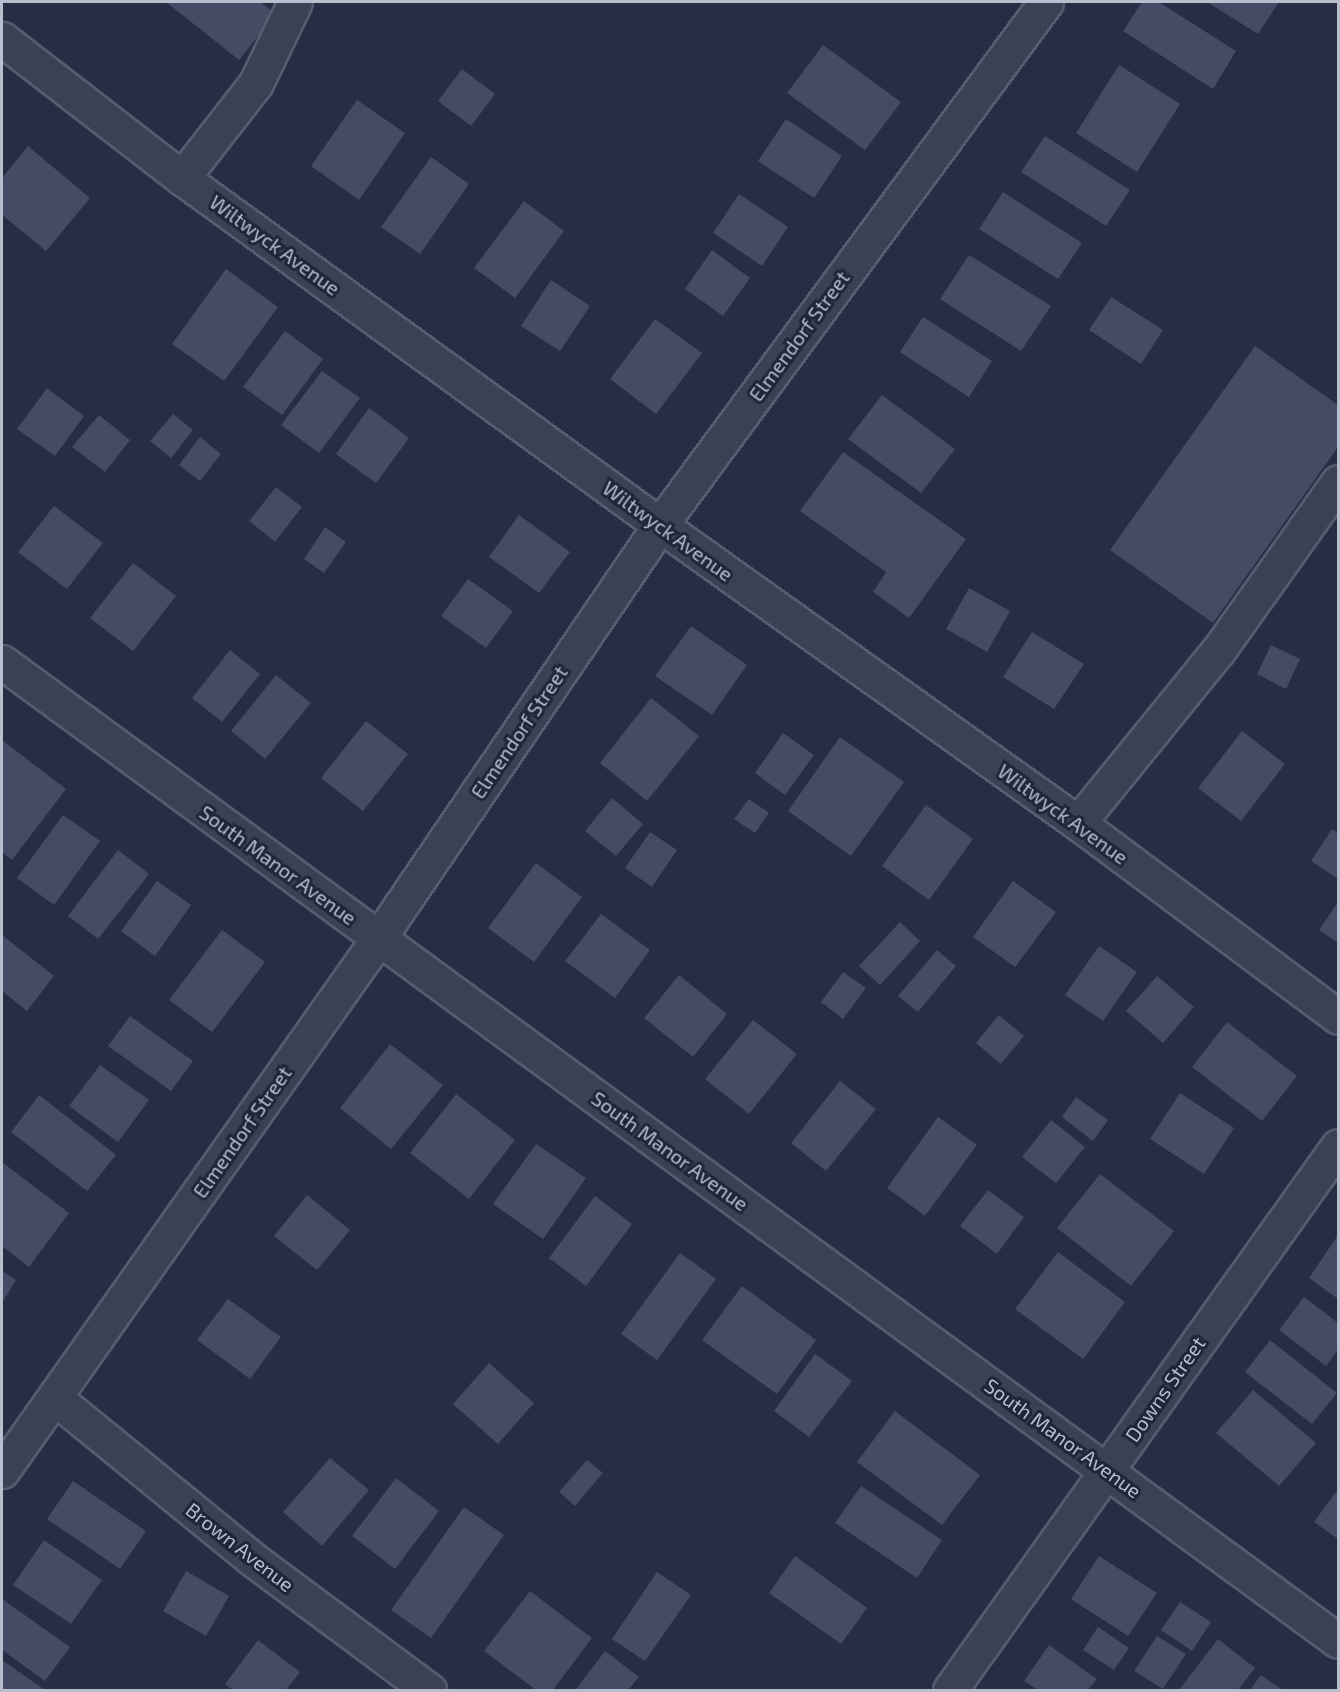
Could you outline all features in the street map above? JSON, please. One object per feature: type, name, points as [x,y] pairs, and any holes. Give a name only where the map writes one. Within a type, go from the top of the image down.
[{"type":"street","points":[[182,178],[256,83],[295,2]]},
{"type":"street","name":"Elmendorf Street","points":[[2,1471],[378,939],[660,525],[1046,2]]},
{"type":"street","name":"Wiltwyck Avenue","points":[[2,39],[182,178],[660,525],[1078,824],[1338,1017]]},
{"type":"street","points":[[1078,824],[1218,651],[1338,482]]},
{"type":"street","name":"South Manor Avenue","points":[[2,662],[378,939],[1108,1470],[1338,1641]]},
{"type":"street","name":"Downs Street","points":[[950,1690],[1338,1146]]},
{"type":"street","name":"Brown Avenue","points":[[55,1398],[251,1558],[429,1690]]},
{"type":"building","points":[[166,2],[260,2],[276,14],[239,60]]},
{"type":"building","points":[[1142,2],[1159,2],[1236,51],[1213,89],[1123,31]]},
{"type":"building","points":[[1207,2],[1279,2],[1258,34]]},
{"type":"building","points":[[823,45],[901,102],[865,150],[787,93]]},
{"type":"building","points":[[1119,65],[1180,104],[1137,172],[1076,133]]},
{"type":"building","points":[[462,69],[495,94],[471,126],[438,101]]},
{"type":"building","points":[[357,100],[405,133],[359,200],[311,166]]},
{"type":"building","points":[[786,119],[842,156],[814,198],[758,161]]},
{"type":"building","points":[[1045,136],[1130,190],[1106,226],[1021,172]]},
{"type":"building","points":[[28,146],[90,198],[46,251],[2,215],[2,178]]},
{"type":"building","points":[[431,157],[469,184],[420,254],[381,227]]},
{"type":"building","points":[[1003,192],[1082,243],[1058,279],[979,229]]},
{"type":"building","points":[[739,194],[788,227],[762,266],[713,233]]},
{"type":"building","points":[[524,201],[564,231],[515,298],[474,268]]},
{"type":"building","points":[[712,250],[750,278],[723,316],[685,289]]},
{"type":"building","points":[[969,255],[1051,306],[1021,351],[940,299]]},
{"type":"building","points":[[226,269],[278,307],[224,381],[172,344]]},
{"type":"building","points":[[551,280],[590,306],[560,351],[521,326]]},
{"type":"building","points":[[1111,297],[1163,330],[1141,364],[1089,330]]},
{"type":"building","points":[[923,317],[992,361],[969,397],[900,352]]},
{"type":"building","points":[[655,319],[702,353],[656,414],[610,379]]},
{"type":"building","points":[[285,331],[323,359],[282,415],[243,387]]},
{"type":"building","points":[[1255,346],[1338,405],[1338,447],[1213,623],[1110,550]]},
{"type":"building","points":[[322,371],[360,398],[319,453],[281,425]]},
{"type":"building","points":[[47,388],[84,416],[55,456],[17,429]]},
{"type":"building","points":[[882,395],[955,449],[921,493],[848,439]]},
{"type":"building","points":[[369,408],[409,438],[376,483],[336,454]]},
{"type":"building","points":[[173,414],[193,430],[171,458],[150,441]]},
{"type":"building","points":[[99,415],[130,440],[105,472],[72,447]]},
{"type":"building","points":[[200,437],[221,454],[200,481],[179,465]]},
{"type":"building","points":[[843,452],[966,539],[909,618],[873,592],[886,572],[800,511]]},
{"type":"building","points":[[276,487],[302,507],[275,542],[249,521]]},
{"type":"building","points":[[54,506],[103,543],[67,589],[18,552]]},
{"type":"building","points":[[519,515],[570,552],[539,593],[489,557]]},
{"type":"building","points":[[325,527],[346,542],[324,573],[304,559]]},
{"type":"building","points":[[133,563],[176,596],[133,651],[90,618]]},
{"type":"building","points":[[468,579],[513,611],[486,648],[441,616]]},
{"type":"building","points":[[969,588],[1010,611],[987,652],[946,629]]},
{"type":"building","points":[[691,626],[747,665],[712,715],[655,676]]},
{"type":"building","points":[[1032,632],[1084,664],[1054,709],[1003,677]]},
{"type":"building","points":[[1271,645],[1300,659],[1286,689],[1257,674]]},
{"type":"building","points":[[230,650],[260,674],[222,722],[192,698]]},
{"type":"building","points":[[276,675],[311,703],[265,759],[231,731]]},
{"type":"building","points":[[651,698],[699,736],[647,801],[600,763]]},
{"type":"building","points":[[366,721],[408,754],[363,811],[321,778]]},
{"type":"building","points":[[1242,731],[1285,764],[1241,821],[1198,788]]},
{"type":"building","points":[[783,733],[814,755],[785,795],[755,773]]},
{"type":"building","points":[[840,737],[904,782],[851,856],[788,811]]},
{"type":"building","points":[[2,740],[66,789],[12,860],[2,852]]},
{"type":"building","points":[[612,798],[643,824],[616,856],[585,831]]},
{"type":"building","points":[[749,799],[769,813],[755,833],[734,819]]},
{"type":"building","points":[[926,805],[973,839],[929,900],[882,866]]},
{"type":"building","points":[[63,815],[100,841],[54,905],[17,878]]},
{"type":"building","points":[[1332,829],[1338,833],[1338,879],[1311,861]]},
{"type":"building","points":[[650,832],[677,850],[652,887],[625,868]]},
{"type":"building","points":[[118,850],[149,874],[98,939],[68,916]]},
{"type":"building","points":[[536,863],[582,897],[534,962],[488,928]]},
{"type":"building","points":[[157,881],[191,905],[155,956],[121,931]]},
{"type":"building","points":[[1013,881],[1056,912],[1015,967],[973,937]]},
{"type":"building","points":[[1338,902],[1338,943],[1319,930]]},
{"type":"building","points":[[601,914],[650,950],[615,998],[565,961]]},
{"type":"building","points":[[900,922],[920,941],[880,985],[859,966]]},
{"type":"building","points":[[222,930],[265,962],[212,1032],[169,1000]]},
{"type":"building","points":[[2,935],[54,976],[27,1011],[2,991]]},
{"type":"building","points":[[1099,946],[1137,972],[1103,1021],[1065,995]]},
{"type":"building","points":[[937,950],[956,966],[918,1012],[898,996]]},
{"type":"building","points":[[843,972],[866,988],[843,1019],[821,1002]]},
{"type":"building","points":[[679,975],[727,1014],[693,1057],[644,1018]]},
{"type":"building","points":[[1157,976],[1194,1007],[1163,1043],[1126,1011]]},
{"type":"building","points":[[999,1015],[1024,1036],[1001,1064],[976,1043]]},
{"type":"building","points":[[130,1016],[193,1061],[171,1091],[108,1046]]},
{"type":"building","points":[[753,1020],[797,1054],[749,1114],[705,1079]]},
{"type":"building","points":[[1227,1022],[1297,1076],[1262,1121],[1192,1067]]},
{"type":"building","points":[[390,1044],[443,1085],[391,1149],[340,1108]]},
{"type":"building","points":[[100,1065],[149,1100],[118,1142],[69,1106]]},
{"type":"building","points":[[840,1081],[876,1109],[826,1171],[791,1143]]},
{"type":"building","points":[[1180,1093],[1234,1128],[1204,1174],[1150,1139]]},
{"type":"building","points":[[456,1094],[515,1140],[469,1199],[410,1153]]},
{"type":"building","points":[[39,1095],[116,1155],[87,1191],[11,1132]]},
{"type":"building","points":[[1076,1097],[1108,1120],[1093,1141],[1062,1117]]},
{"type":"building","points":[[938,1117],[977,1145],[925,1216],[887,1188]]},
{"type":"building","points":[[1051,1120],[1085,1147],[1056,1183],[1022,1157]]},
{"type":"building","points":[[536,1144],[586,1178],[543,1239],[493,1204]]},
{"type":"building","points":[[2,1162],[69,1213],[29,1267],[2,1246]]},
{"type":"building","points":[[1100,1174],[1174,1231],[1131,1286],[1057,1228]]},
{"type":"building","points":[[988,1190],[1024,1217],[997,1254],[960,1226]]},
{"type":"building","points":[[307,1195],[350,1230],[317,1270],[274,1236]]},
{"type":"building","points":[[595,1196],[632,1224],[586,1286],[549,1258]]},
{"type":"building","points":[[1338,1235],[1338,1299],[1309,1278]]},
{"type":"building","points":[[1058,1252],[1125,1302],[1083,1359],[1015,1309]]},
{"type":"building","points":[[680,1253],[716,1279],[657,1360],[621,1334]]},
{"type":"building","points":[[2,1271],[16,1280],[2,1303]]},
{"type":"building","points":[[742,1286],[816,1340],[777,1394],[702,1340]]},
{"type":"building","points":[[1304,1297],[1338,1323],[1338,1350],[1326,1366],[1279,1330]]},
{"type":"building","points":[[228,1299],[281,1337],[250,1379],[197,1340]]},
{"type":"building","points":[[1270,1340],[1337,1393],[1312,1424],[1245,1372]]},
{"type":"building","points":[[815,1354],[852,1381],[809,1437],[774,1411]]},
{"type":"building","points":[[489,1363],[534,1403],[498,1444],[453,1404]]},
{"type":"building","points":[[1253,1390],[1316,1443],[1279,1486],[1216,1433]]},
{"type":"building","points":[[895,1411],[980,1475],[942,1525],[857,1462]]},
{"type":"building","points":[[330,1458],[369,1490],[322,1546],[283,1512]]},
{"type":"building","points":[[587,1460],[603,1473],[575,1506],[559,1492]]},
{"type":"building","points":[[396,1478],[439,1511],[395,1569],[352,1536]]},
{"type":"building","points":[[73,1481],[146,1531],[120,1569],[47,1519]]},
{"type":"building","points":[[861,1486],[942,1540],[917,1578],[835,1523]]},
{"type":"building","points":[[1336,1492],[1338,1494],[1338,1539],[1314,1522]]},
{"type":"building","points":[[464,1507],[504,1535],[431,1638],[391,1610]]},
{"type":"building","points":[[44,1540],[102,1580],[71,1624],[13,1585]]},
{"type":"building","points":[[795,1556],[867,1608],[841,1644],[769,1593]]},
{"type":"building","points":[[1099,1556],[1157,1593],[1128,1636],[1071,1599]]},
{"type":"building","points":[[186,1571],[229,1596],[206,1636],[163,1611]]},
{"type":"building","points":[[657,1572],[691,1595],[645,1661],[612,1639]]},
{"type":"building","points":[[530,1591],[592,1638],[553,1690],[536,1690],[484,1651]]},
{"type":"building","points":[[2,1599],[70,1647],[45,1681],[2,1650]]},
{"type":"building","points":[[1180,1602],[1211,1622],[1192,1651],[1161,1630]]},
{"type":"building","points":[[1098,1627],[1129,1648],[1114,1670],[1083,1650]]},
{"type":"building","points":[[1157,1636],[1186,1654],[1163,1689],[1134,1671]]},
{"type":"building","points":[[1218,1639],[1255,1668],[1238,1690],[1179,1690]]},
{"type":"building","points":[[258,1640],[300,1672],[286,1690],[233,1690],[225,1684]]},
{"type":"building","points":[[1049,1645],[1097,1679],[1088,1690],[1038,1690],[1024,1681]]},
{"type":"building","points":[[605,1651],[639,1677],[628,1690],[576,1689]]},
{"type":"building","points":[[2,1660],[45,1690],[2,1690]]},
{"type":"building","points":[[1261,1675],[1283,1690],[1250,1690]]}]
